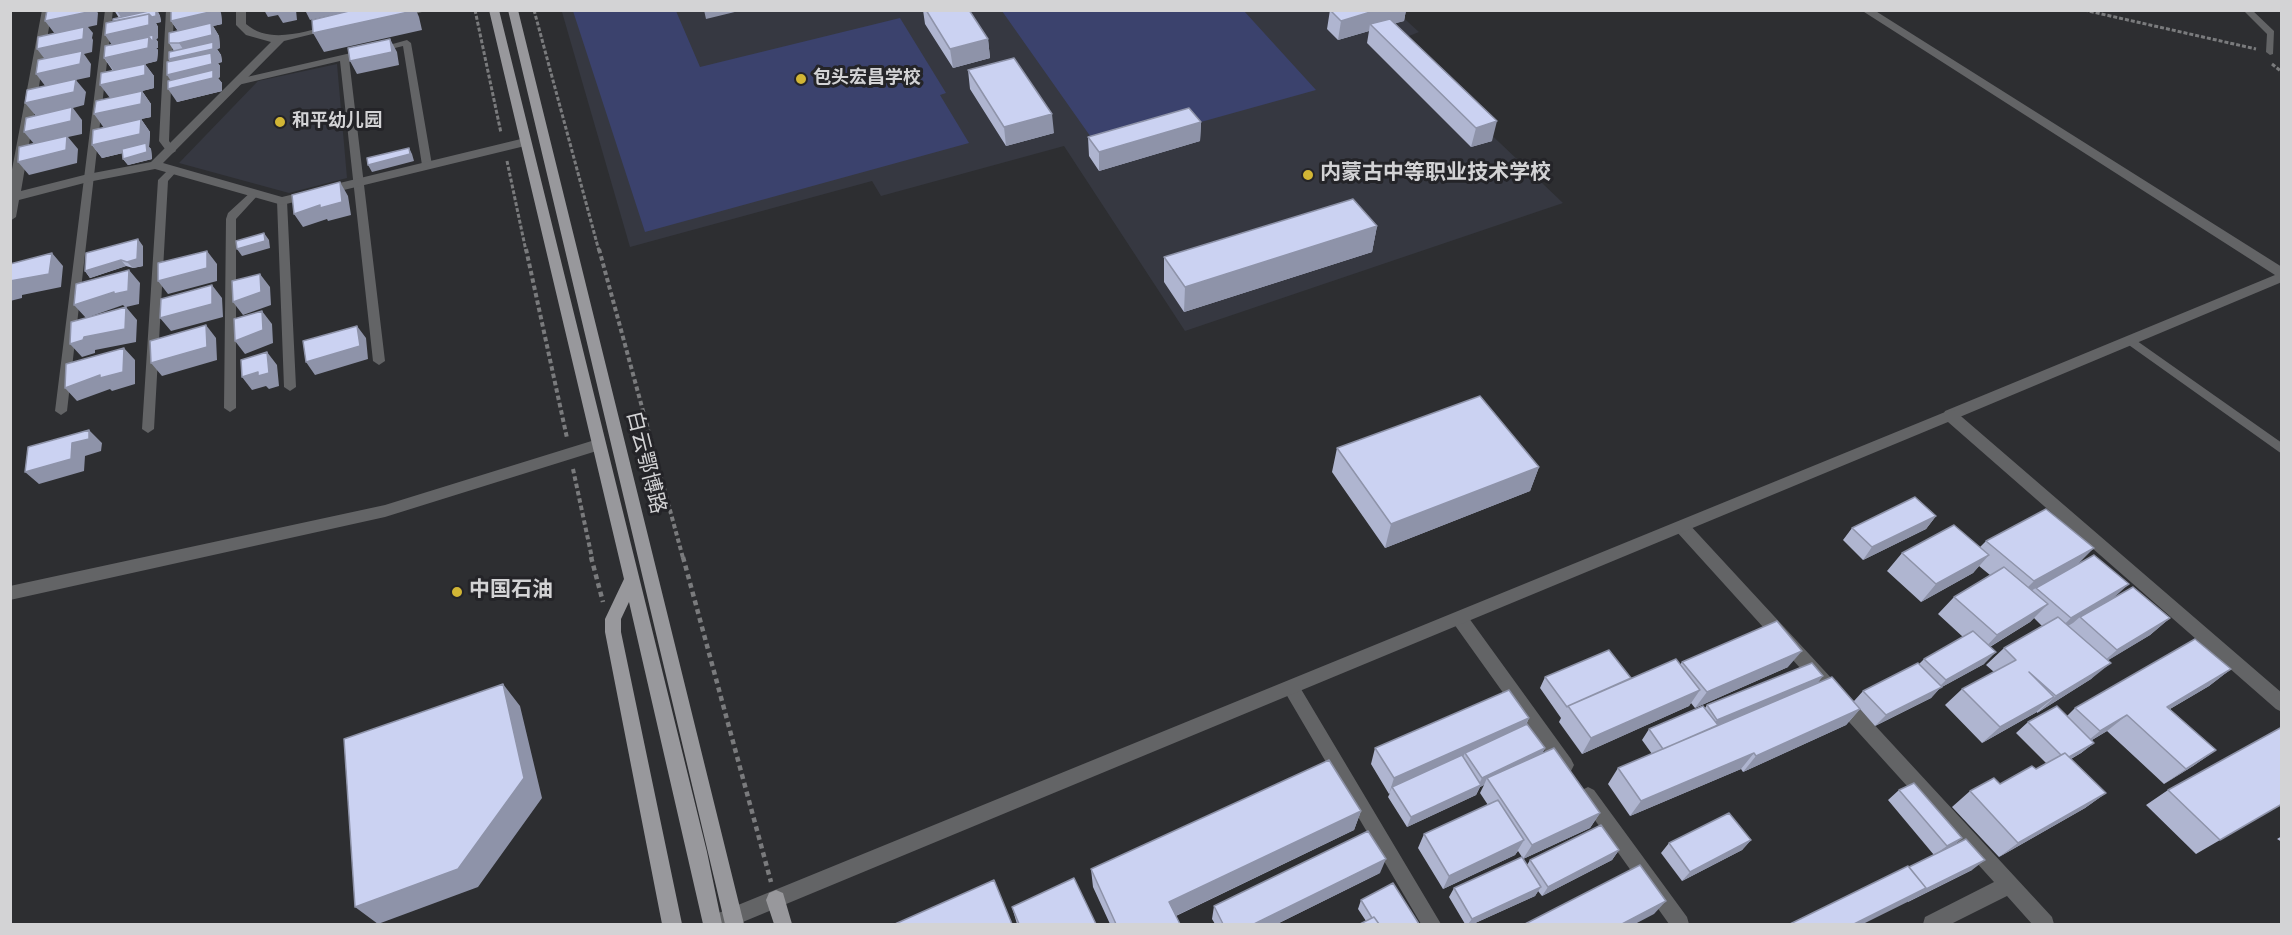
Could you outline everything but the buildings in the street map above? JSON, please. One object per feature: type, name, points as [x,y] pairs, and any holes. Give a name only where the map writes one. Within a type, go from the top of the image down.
[{"type":"main road","name":"白云鄂博路","points":[[494,10],[714,924]]},
{"type":"main road","name":"白云鄂博路","points":[[513,10],[734,921]]},
{"type":"main road","points":[[631,580],[613,619],[613,632],[672,924]]},
{"type":"main road","points":[[776,900],[783,924]]},
{"type":"street","points":[[10,217],[47,12],[60,10]]},
{"type":"street","points":[[241,10],[241,25],[250,34],[280,38],[346,26]]},
{"type":"street","points":[[380,19],[424,10]]},
{"type":"street","points":[[1866,10],[2282,273]]},
{"type":"street","points":[[14,197],[88,178],[155,165],[280,38]]},
{"type":"street","points":[[155,165],[282,201],[525,142]]},
{"type":"street","points":[[714,924],[734,921],[776,900],[1292,689],[2282,278]]},
{"type":"street","points":[[1950,415],[2282,704]]},
{"type":"street","points":[[10,593],[384,511],[598,445]]},
{"type":"street","points":[[1682,527],[2007,886],[2045,924]]},
{"type":"street","points":[[1460,619],[1680,924]]},
{"type":"street","points":[[1292,689],[1432,924]]},
{"type":"street","points":[[1932,924],[2007,886]]},
{"type":"lane","points":[[62,411],[109,10]]},
{"type":"lane","points":[[170,10],[164,141],[171,151]]},
{"type":"lane","points":[[2247,10],[2271,33],[2270,52]]},
{"type":"lane","points":[[238,82],[407,43],[427,165]]},
{"type":"lane","points":[[344,57],[379,361]]},
{"type":"lane","points":[[148,429],[163,180],[172,171]]},
{"type":"lane","points":[[230,408],[231,219],[232,215],[255,193]]},
{"type":"lane","points":[[282,201],[290,387]]},
{"type":"lane","points":[[2130,340],[2282,450]]},
{"type":"path","points":[[475,10],[599,594],[613,619]]},
{"type":"path","points":[[534,10],[776,900]]},
{"type":"path","points":[[2084,10],[2270,52]]},
{"type":"shaded area","name":"包头宏昌学校","points":[[573,11],[676,11],[700,67],[900,18],[946,93],[940,95],[969,143],[645,232]]},
{"type":"shaded area","points":[[1002,11],[1244,11],[1316,90],[1100,150]]},
{"type":"shaded area","points":[[1396,11],[1419,32],[1394,42],[1563,203],[1185,331],[1064,146],[881,196],[872,181],[630,247],[562,12]]},
{"type":"shaded area","name":"和平幼儿园","points":[[337,64],[347,178],[289,193],[179,163],[258,81]]},
{"type":"place","name":"包头宏昌学校","points":[[801,79]]},
{"type":"place","name":"和平幼儿园","points":[[280,122]]},
{"type":"place","name":"内蒙古中等职业技术学校","points":[[1308,175]]},
{"type":"place","name":"中国石油","points":[[457,592]]}]
